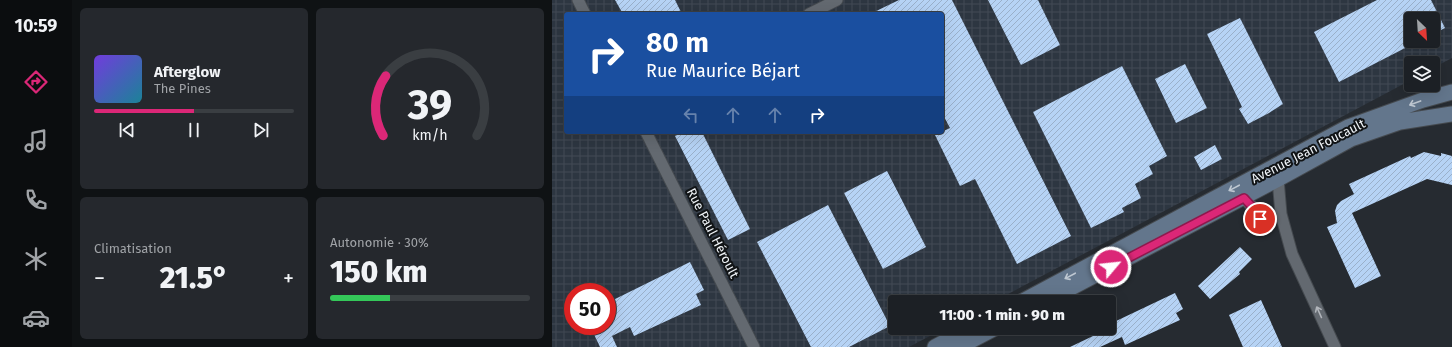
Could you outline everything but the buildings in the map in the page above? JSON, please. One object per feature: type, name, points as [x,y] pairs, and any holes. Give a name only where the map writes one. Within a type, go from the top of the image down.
[{"type":"main road","name":"Avenue Jean Foucault","points":[[1033,295],[1348,128],[1423,100],[1452,92]]},
{"type":"main road","name":"Avenue Jean Foucault","points":[[1057,295],[1278,180],[1351,139],[1400,122],[1452,114]]},
{"type":"main road","points":[[935,347],[958,335]]},
{"type":"main road","points":[[964,346],[983,335]]},
{"type":"street","points":[[578,0],[585,12]]},
{"type":"street","points":[[813,12],[837,0]]},
{"type":"street","name":"Rue Paul Héroult","points":[[647,134],[754,347]]},
{"type":"street","points":[[1278,180],[1281,214],[1292,254],[1335,347]]},
{"type":"street","points":[[1244,198],[1255,210],[1260,219],[1267,221],[1272,220]]},
{"type":"shaded area","points":[[552,0],[1452,0],[1452,58],[1440,64],[1440,56],[1404,56],[1404,84],[1006,295],[888,295],[888,335],[932,335],[909,347],[552,347]]},
{"type":"route","points":[[1111,267],[1244,198],[1255,210],[1260,219]]}]
